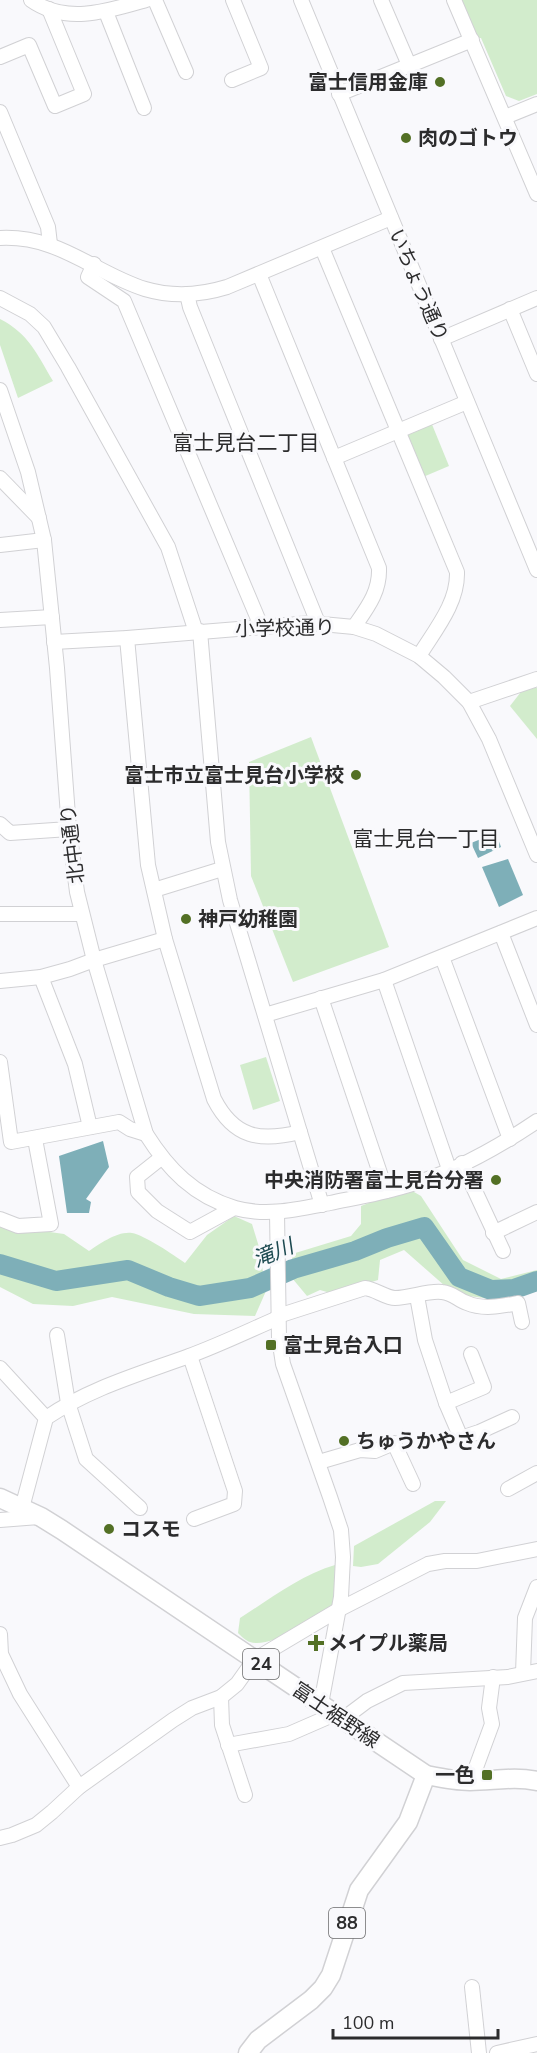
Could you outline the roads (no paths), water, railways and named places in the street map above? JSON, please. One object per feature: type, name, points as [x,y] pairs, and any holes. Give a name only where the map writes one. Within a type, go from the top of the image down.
[{"type":"main road","name":"富士裾野線","points":[[0,1498],[41,1517],[426,1775],[450,1780],[515,1778],[537,1781]]},
{"type":"main road","name":"88","points":[[248,2053],[258,2040],[311,2000],[323,1988],[331,1975],[359,1890],[408,1822],[426,1775]]},
{"type":"street","points":[[31,0],[49,9],[75,15],[106,12],[146,0]]},
{"type":"street","points":[[155,0],[186,72]]},
{"type":"street","points":[[232,80],[261,68],[233,0]]},
{"type":"street","name":"いちょう通り","points":[[301,0],[537,570]]},
{"type":"street","points":[[381,0],[409,65]]},
{"type":"street","points":[[454,0],[537,194]]},
{"type":"street","points":[[0,57],[29,45],[55,106],[84,94],[49,9]]},
{"type":"street","points":[[106,12],[144,108]]},
{"type":"street","points":[[339,94],[472,40]]},
{"type":"street","points":[[505,117],[537,104]]},
{"type":"street","points":[[0,112],[48,227],[50,244]]},
{"type":"street","points":[[0,238],[30,239],[50,244],[147,289],[188,294],[220,289],[391,218]]},
{"type":"street","points":[[322,248],[457,572],[454,598],[419,656]]},
{"type":"street","points":[[94,264],[88,277],[124,300],[261,626]]},
{"type":"street","points":[[259,274],[379,568],[378,588],[354,627]]},
{"type":"street","points":[[188,294],[194,318],[318,623]]},
{"type":"street","points":[[0,298],[17,306],[44,327],[68,367],[168,548],[198,632],[222,869],[322,1205]]},
{"type":"street","points":[[441,339],[537,298]]},
{"type":"street","points":[[510,309],[537,374]]},
{"type":"street","name":"北中通り","points":[[0,390],[28,472],[44,540],[69,829],[82,914],[146,1134],[161,1158],[193,1187],[213,1199],[234,1208],[277,1213],[410,1185],[510,1139],[537,1121]]},
{"type":"street","points":[[334,458],[467,402]]},
{"type":"street","points":[[0,478],[40,519]]},
{"type":"street","points":[[0,545],[44,540]]},
{"type":"street","points":[[0,620],[52,617]]},
{"type":"street","name":"小学校通り","points":[[54,642],[318,623],[354,627],[384,638],[419,656],[469,702],[489,739],[537,855]]},
{"type":"street","points":[[128,638],[148,865],[165,939],[210,1088],[219,1109],[237,1128],[266,1138],[300,1132]]},
{"type":"street","points":[[469,702],[537,679]]},
{"type":"street","points":[[0,824],[10,833],[69,829]]},
{"type":"street","points":[[154,890],[222,869]]},
{"type":"street","points":[[0,914],[82,914]]},
{"type":"street","points":[[265,1015],[384,981],[537,918]]},
{"type":"street","points":[[501,933],[537,1025]]},
{"type":"street","points":[[0,981],[41,976],[70,969],[165,939]]},
{"type":"street","points":[[442,957],[510,1139]]},
{"type":"street","points":[[41,976],[75,1064],[90,1127]]},
{"type":"street","points":[[384,981],[448,1169]]},
{"type":"street","points":[[321,998],[386,1191]]},
{"type":"street","points":[[0,1062],[11,1142],[119,1122],[130,1129],[146,1134]]},
{"type":"street","points":[[0,1220],[18,1226],[51,1224],[35,1139]]},
{"type":"street","points":[[161,1158],[137,1177],[138,1192],[157,1211],[190,1232],[234,1208]]},
{"type":"street","points":[[462,1163],[503,1251]]},
{"type":"street","points":[[493,1233],[537,1212]]},
{"type":"street","points":[[277,1213],[278,1314],[283,1364],[341,1530],[343,1557],[333,1712]]},
{"type":"street","points":[[22,1508],[46,1418],[68,1403],[126,1378],[190,1356],[278,1314],[365,1288],[374,1289],[392,1298],[439,1291],[453,1294],[467,1304],[488,1307],[518,1303],[522,1322]]},
{"type":"street","points":[[417,1296],[425,1341],[460,1438],[512,1417]]},
{"type":"street","points":[[57,1335],[68,1403],[86,1459],[140,1508]]},
{"type":"street","points":[[446,1403],[484,1387],[471,1354]]},
{"type":"street","points":[[190,1356],[235,1491],[234,1504],[195,1519]]},
{"type":"street","points":[[0,1368],[46,1418]]},
{"type":"street","points":[[319,1462],[360,1450],[375,1450],[394,1443],[413,1484]]},
{"type":"street","points":[[508,1489],[537,1473]]},
{"type":"street","points":[[0,1520],[41,1517]]},
{"type":"street","points":[[0,1838],[36,1825],[79,1787],[192,1708],[221,1697],[237,1684],[254,1660],[338,1610],[428,1564],[445,1561],[477,1561],[537,1549]]},
{"type":"street","points":[[228,1745],[289,1734],[333,1712],[367,1701],[404,1683],[508,1677],[530,1672],[525,1618],[537,1587]]},
{"type":"street","points":[[0,1635],[1,1654],[20,1695],[79,1787]]},
{"type":"street","points":[[471,1781],[492,1724],[489,1708],[493,1677]]},
{"type":"street","points":[[221,1697],[222,1725],[245,1795]]},
{"type":"street","points":[[472,1987],[479,2053]]},
{"type":"street","points":[[497,2053],[537,2044]]},
{"type":"water","points":[[496,833],[501,847],[478,858],[471,843]]},
{"type":"water","points":[[508,859],[523,895],[499,907],[482,867]]},
{"type":"water","points":[[103,1141],[109,1167],[86,1199],[91,1202],[89,1213],[67,1213],[59,1156]]},
{"type":"waterway","name":"滝川","points":[[0,1264],[56,1281],[128,1270],[169,1287],[199,1296],[250,1288],[293,1269],[424,1227],[459,1277],[491,1290],[514,1289],[537,1281]]},
{"type":"place","name":"富士信用金庫","points":[[440,82]]},
{"type":"place","name":"肉のゴトウ","points":[[406,138]]},
{"type":"place","name":"富士市立富士見台小学校","points":[[356,775]]},
{"type":"place","name":"神戸幼稚園","points":[[186,919]]},
{"type":"place","name":"中央消防署富士見台分署","points":[[496,1180]]},
{"type":"place","name":"富士見台入口","points":[[271,1345]]},
{"type":"place","name":"ちゅうかやさん","points":[[344,1441]]},
{"type":"place","name":"コスモ","points":[[109,1529]]},
{"type":"place","name":"メイプル薬局","points":[[316,1643]]},
{"type":"place","name":"一色","points":[[487,1775]]},
{"type":"district","name":"富士見台二丁目","points":[[246,443]]},
{"type":"district","name":"富士見台一丁目","points":[[426,839]]}]
